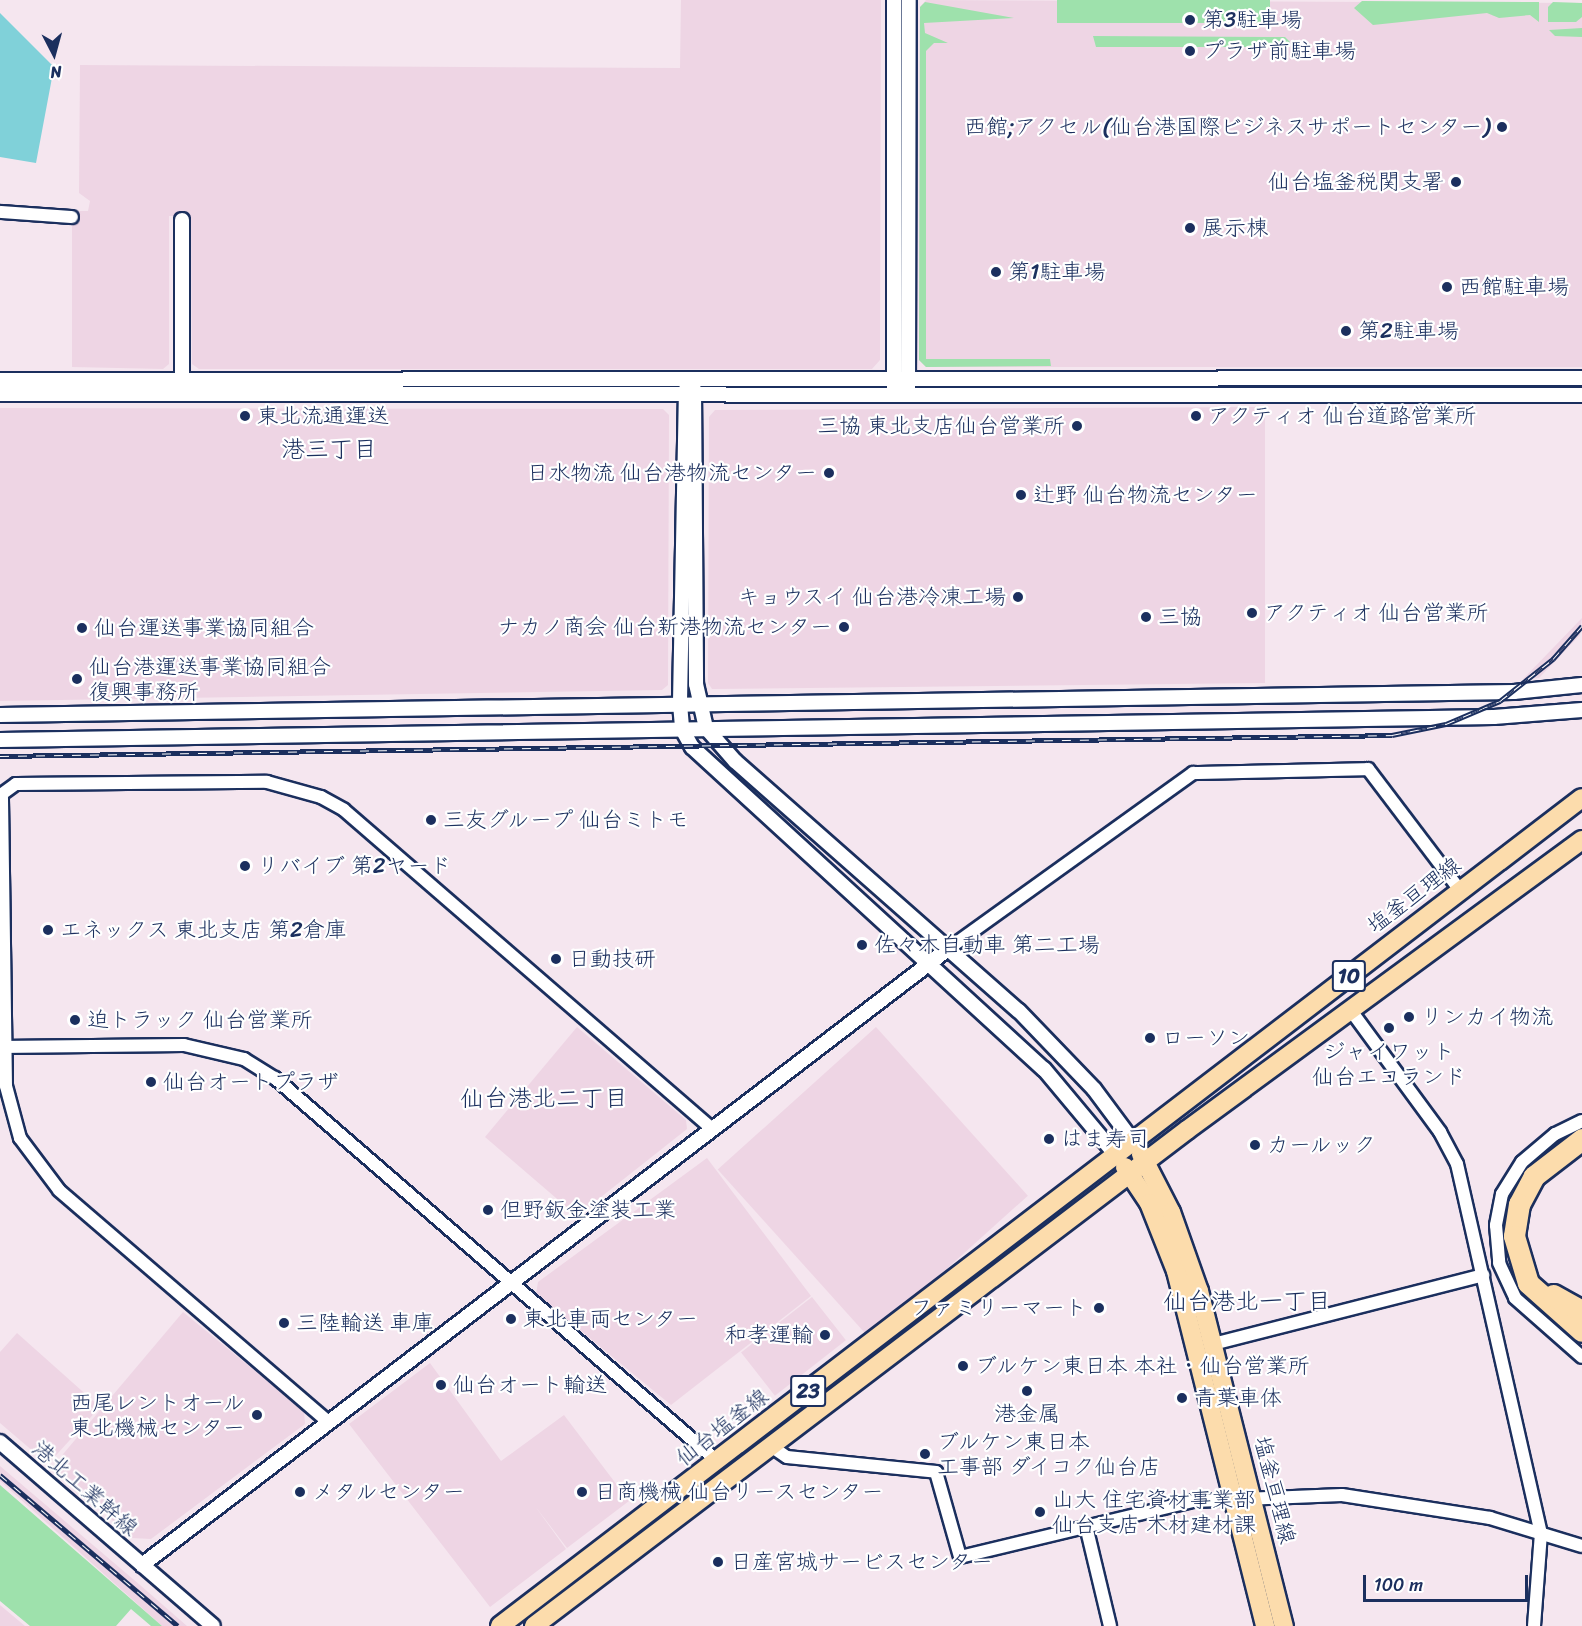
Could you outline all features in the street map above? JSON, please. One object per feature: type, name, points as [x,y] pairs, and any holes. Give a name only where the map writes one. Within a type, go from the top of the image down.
[{"type":"highway","points":[[1582,1139],[1534,1176],[1519,1204],[1514,1236],[1528,1283],[1582,1331]]},
{"type":"highway","points":[[1582,1151],[1543,1183],[1530,1208],[1525,1235],[1541,1281],[1582,1311]]},
{"type":"main road","name":"塩釜亘理線","points":[[1264,1626],[1176,1270],[1149,1203],[1115,1154],[1582,798]]},
{"type":"main road","name":"10","points":[[1131,1175],[1582,840]]},
{"type":"main road","name":"塩釜亘理線","points":[[1132,1140],[1147,1162],[1184,1245],[1213,1344],[1284,1626]]},
{"type":"main road","name":"仙台塩釜線","points":[[500,1626],[1115,1154]]},
{"type":"main road","name":"仙台塩釜線","points":[[534,1626],[1131,1175]]},
{"type":"street","points":[[894,0],[894,389]]},
{"type":"street","points":[[908,389],[909,0]]},
{"type":"street","points":[[0,212],[72,217]]},
{"type":"street","points":[[182,220],[182,395]]},
{"type":"street","points":[[908,389],[1582,378]]},
{"type":"street","points":[[0,380],[690,382],[894,389],[1582,394]]},
{"type":"street","points":[[690,382],[683,396],[680,704],[682,729],[708,767],[1044,1069],[1115,1154]]},
{"type":"street","points":[[690,382],[698,396],[698,704],[706,728],[735,761],[948,949],[1058,1050],[1132,1140]]},
{"type":"street","points":[[0,394],[698,396],[894,389]]},
{"type":"street","points":[[0,715],[1514,692],[1582,685]]},
{"type":"street","points":[[0,740],[1494,717],[1582,710]]},
{"type":"street","points":[[142,1565],[326,1420],[511,1282],[926,965],[1193,773],[1368,769],[1460,890]]},
{"type":"street","points":[[326,1420],[43,1174],[13,1116],[3,1047],[2,794],[16,784],[267,782],[296,788],[344,810],[712,1129]]},
{"type":"street","points":[[1352,1012],[1440,1132],[1457,1164],[1541,1533],[1534,1626]]},
{"type":"street","points":[[3,1047],[184,1045],[244,1059],[275,1078],[717,1461]]},
{"type":"street","points":[[1582,1121],[1555,1134],[1522,1162],[1502,1194],[1496,1225],[1499,1263],[1515,1298],[1582,1357]]},
{"type":"street","points":[[1213,1344],[1483,1275]]},
{"type":"street","name":"港北工業幹線","points":[[0,1442],[213,1626]]},
{"type":"street","points":[[771,1446],[787,1457],[936,1472],[960,1557],[1194,1501],[1342,1495],[1490,1518],[1582,1546]]},
{"type":"street","points":[[1086,1526],[1110,1626]]},
{"type":"shaded area","points":[[681,0],[881,0],[880,360],[872,369],[199,369],[192,364],[191,216],[169,216],[169,364],[163,369],[72,367],[72,211],[88,211],[90,201],[79,193],[80,65],[680,68]]},
{"type":"shaded area","points":[[926,0],[1582,3],[1582,367],[926,367],[919,360],[920,7]]},
{"type":"shaded area","points":[[1265,407],[1265,683],[712,689],[708,683],[709,417],[715,410]]},
{"type":"shaded area","points":[[0,408],[663,409],[669,415],[668,685],[662,690],[0,701]]},
{"type":"shaded area","points":[[1582,618],[1580,635],[1539,678],[1523,679]]},
{"type":"shaded area","points":[[577,1027],[686,1120],[687,1129],[577,1216],[485,1137]]},
{"type":"shaded area","points":[[876,1027],[1028,1196],[870,1338],[718,1170]]},
{"type":"shaded area","points":[[707,1158],[811,1296],[671,1405],[536,1294],[538,1282]]},
{"type":"shaded area","points":[[812,1297],[846,1340],[775,1396],[741,1352]]},
{"type":"shaded area","points":[[183,1312],[304,1411],[305,1424],[151,1539],[132,1538],[53,1466]]},
{"type":"shaded area","points":[[17,1333],[100,1407],[48,1464],[0,1423],[0,1352]]},
{"type":"shaded area","points":[[430,1363],[501,1461],[564,1415],[629,1501],[567,1548],[535,1506],[566,1549],[490,1607],[349,1424]]},
{"type":"shaded area","points":[[0,1466],[187,1626],[162,1626],[0,1481]]},
{"type":"shaded area","points":[[0,1605],[25,1626],[0,1626]]},
{"type":"green space","points":[[1057,0],[1270,0],[1270,23],[1057,23]]},
{"type":"green space","points":[[1362,1],[1539,2],[1539,22],[1530,15],[1499,18],[1487,13],[1373,25],[1354,8]]},
{"type":"green space","points":[[925,2],[1014,18],[924,23],[925,33],[948,43],[934,43],[926,51],[926,359],[1050,359],[1051,366],[926,367],[919,360],[920,7]]},
{"type":"green space","points":[[1553,2],[1582,3],[1582,17],[1576,22],[1548,22],[1548,7]]},
{"type":"green space","points":[[1582,28],[1582,37],[1555,36],[1549,30]]},
{"type":"green space","points":[[1093,36],[1285,37],[1290,42],[1285,47],[1096,47]]},
{"type":"green space","points":[[0,1485],[162,1626],[151,1626],[131,1609],[116,1626],[30,1626],[0,1601]]},
{"type":"water","points":[[0,13],[54,67],[36,163],[0,157]]},
{"type":"railway","points":[[0,756],[1392,735],[1446,724],[1500,701],[1553,659],[1582,626]]},
{"type":"railway","points":[[0,1475],[178,1626]]},
{"type":"place","name":"第3駐車場","points":[[1190,20]]},
{"type":"place","name":"プラザ前駐車場","points":[[1190,51]]},
{"type":"place","name":"西館;アクセル(仙台港国際ビジネスサポートセンター)","points":[[1502,127]]},
{"type":"place","name":"仙台塩釜税関支署","points":[[1456,182]]},
{"type":"place","name":"展示棟","points":[[1190,228]]},
{"type":"place","name":"第1駐車場","points":[[996,272]]},
{"type":"place","name":"西館駐車場","points":[[1447,287]]},
{"type":"place","name":"第2駐車場","points":[[1346,331]]},
{"type":"place","name":"東北流通運送","points":[[245,416]]},
{"type":"place","name":"アクティオ 仙台道路営業所","points":[[1196,416]]},
{"type":"place","name":"三協 東北支店仙台営業所","points":[[1077,426]]},
{"type":"place","name":"日水物流 仙台港物流センター","points":[[829,473]]},
{"type":"place","name":"辻野 仙台物流センター","points":[[1021,495]]},
{"type":"place","name":"キョウスイ 仙台港冷凍工場","points":[[1018,597]]},
{"type":"place","name":"アクティオ 仙台営業所","points":[[1252,613]]},
{"type":"place","name":"三協","points":[[1146,617]]},
{"type":"place","name":"ナカノ商会 仙台新港物流センター","points":[[844,627]]},
{"type":"place","name":"仙台運送事業協同組合","points":[[82,628]]},
{"type":"place","name":"仙台港運送事業協同組合 復興事務所","points":[[77,679]]},
{"type":"place","name":"三友グループ 仙台ミトモ","points":[[431,820]]},
{"type":"place","name":"リバイブ 第2ヤード","points":[[245,866]]},
{"type":"place","name":"エネックス 東北支店 第2倉庫","points":[[48,930]]},
{"type":"place","name":"佐々木自動車 第二工場","points":[[862,945]]},
{"type":"place","name":"日動技研","points":[[556,959]]},
{"type":"place","name":"リンカイ物流","points":[[1409,1017]]},
{"type":"place","name":"迫トラック 仙台営業所","points":[[75,1020]]},
{"type":"place","name":"ジャイワット 仙台エコランド","points":[[1389,1028]]},
{"type":"place","name":"ローソン","points":[[1150,1038]]},
{"type":"place","name":"仙台オートプラザ","points":[[151,1082]]},
{"type":"place","name":"はま寿司","points":[[1049,1139]]},
{"type":"place","name":"カールック","points":[[1255,1145]]},
{"type":"place","name":"但野鈑金塗装工業","points":[[488,1210]]},
{"type":"place","name":"ファミリーマート","points":[[1099,1308]]},
{"type":"place","name":"東北車両センター","points":[[511,1319]]},
{"type":"place","name":"三陸輸送 車庫","points":[[284,1323]]},
{"type":"place","name":"和孝運輸","points":[[825,1335]]},
{"type":"place","name":"ブルケン東日本 本社・仙台営業所","points":[[963,1366]]},
{"type":"place","name":"仙台オート輸送","points":[[441,1385]]},
{"type":"place","name":"港金属","points":[[1027,1391]]},
{"type":"place","name":"青葉車体","points":[[1182,1398]]},
{"type":"place","name":"西尾レントオール 東北機械センター","points":[[257,1415]]},
{"type":"place","name":"ブルケン東日本 工事部 ダイコク仙台店","points":[[925,1454]]},
{"type":"place","name":"メタルセンター","points":[[300,1492]]},
{"type":"place","name":"日商機械 仙台リースセンター","points":[[582,1492]]},
{"type":"place","name":"山大 住宅資材事業部 仙台支店 木材建材課","points":[[1040,1512]]},
{"type":"place","name":"日産宮城サービスセンター","points":[[718,1562]]},
{"type":"district","name":"港三丁目","points":[[329,450]]},
{"type":"district","name":"仙台港北二丁目","points":[[544,1099]]},
{"type":"district","name":"仙台港北一丁目","points":[[1247,1302]]}]
